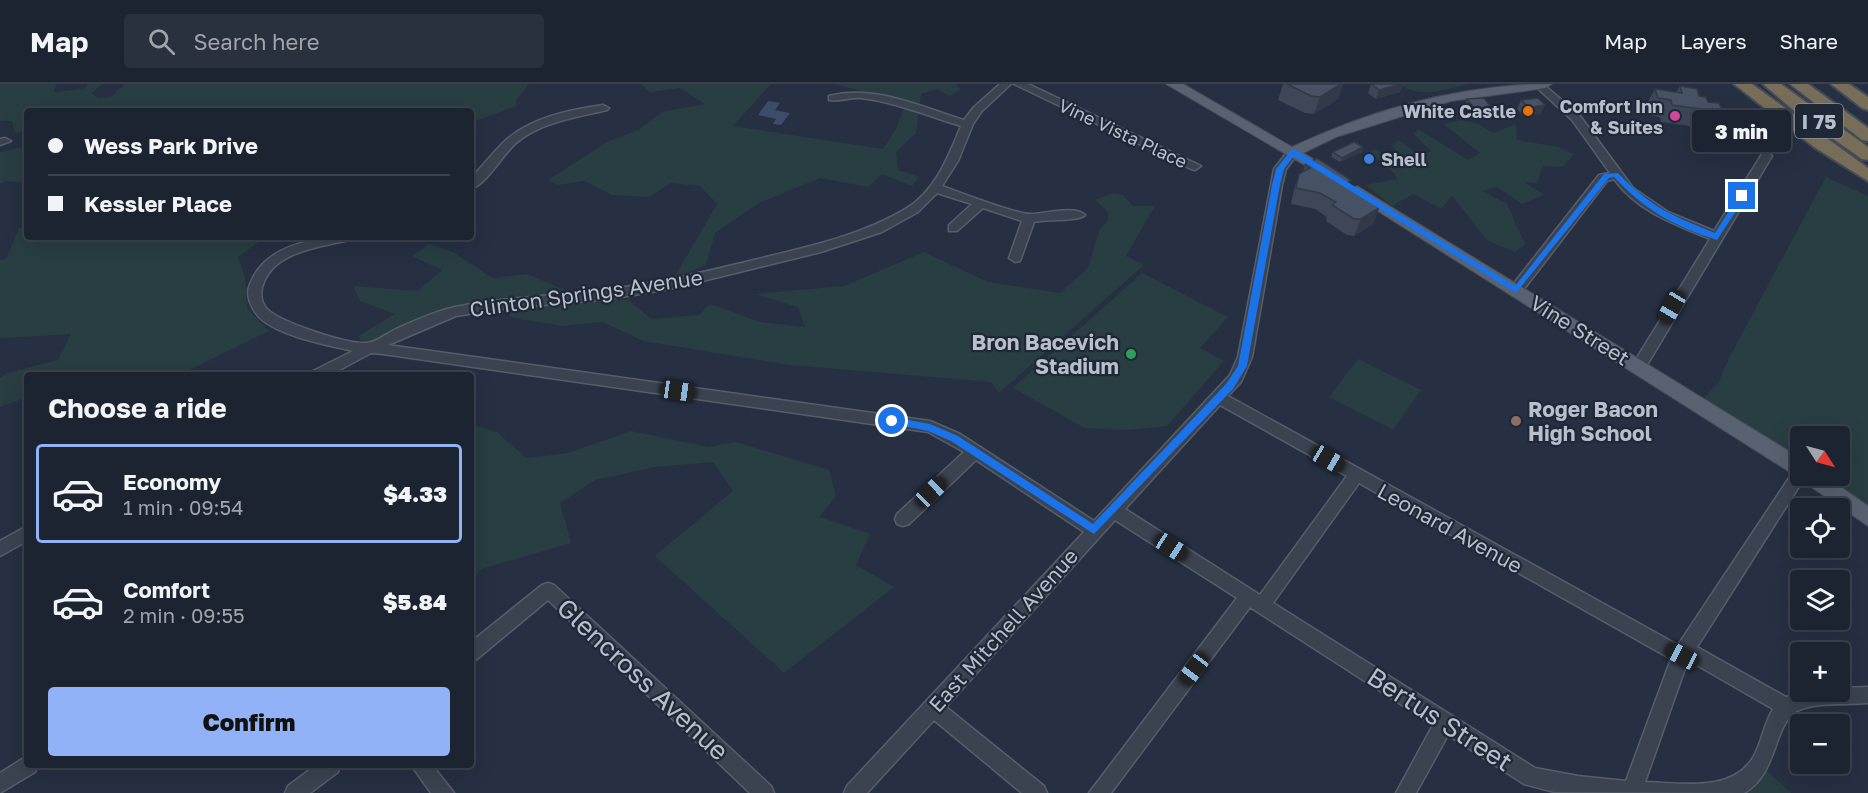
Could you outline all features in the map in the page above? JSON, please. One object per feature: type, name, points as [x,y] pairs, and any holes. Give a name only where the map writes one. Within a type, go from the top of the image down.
[{"type":"highway","points":[[1742,84],[1868,176]]},
{"type":"highway","name":"I 75","points":[[1771,84],[1804,111],[1868,155]]},
{"type":"highway","name":"I 75","points":[[1798,84],[1868,136]]},
{"type":"highway","points":[[1839,84],[1868,105]]},
{"type":"highway","points":[[1852,84],[1868,105]]},
{"type":"main road","name":"Vine Street","points":[[1173,84],[1293,152],[1790,462]]},
{"type":"main road","points":[[1293,152],[1331,134],[1449,97],[1545,84]]},
{"type":"main road","points":[[1264,135],[1292,139],[1331,134]]},
{"type":"main road","points":[[1825,486],[1868,517]]},
{"type":"street","name":"Clinton Springs Avenue","points":[[324,372],[410,328],[454,312],[508,303],[603,295],[670,285],[817,249],[887,224],[914,209],[935,188],[952,161],[967,124],[978,109],[1006,84]]},
{"type":"street","name":"Vine Vista Place","points":[[1019,84],[1195,166]]},
{"type":"street","points":[[1538,85],[1576,118],[1615,175],[1629,191],[1653,209],[1717,237]]},
{"type":"street","points":[[832,98],[842,89],[849,87],[886,90],[904,95],[944,116],[967,124]]},
{"type":"street","points":[[474,181],[512,141],[526,132],[556,118],[603,108]]},
{"type":"street","name":"East Mitchell Avenue","points":[[854,793],[1236,378],[1245,357],[1280,169],[1293,152]]},
{"type":"street","points":[[1639,366],[1766,156]]},
{"type":"street","points":[[1516,290],[1603,178],[1615,175]]},
{"type":"street","points":[[935,188],[1028,219],[1049,214],[1079,214]]},
{"type":"street","points":[[953,228],[981,203]]},
{"type":"street","points":[[1015,258],[1028,226],[1028,219]]},
{"type":"street","points":[[331,240],[303,246],[276,260],[260,276],[254,290],[254,298],[261,312],[276,322],[366,350],[383,349],[916,424],[943,432],[1094,530]]},
{"type":"street","name":"Leonard Avenue","points":[[1219,397],[1356,476],[1786,707]]},
{"type":"street","points":[[903,519],[974,452]]},
{"type":"street","points":[[1099,793],[1356,476]]},
{"type":"street","points":[[1633,791],[1684,653],[1792,486]]},
{"type":"street","name":"Bertus Street","points":[[1113,510],[1530,777],[1582,788],[1721,793],[1757,773],[1775,722],[1786,707]]},
{"type":"street","points":[[0,549],[24,535]]},
{"type":"street","name":"Glencross Avenue","points":[[474,651],[548,590],[764,793]]},
{"type":"street","points":[[1786,707],[1814,699],[1865,700]]},
{"type":"street","points":[[933,707],[1037,793]]},
{"type":"street","points":[[1406,793],[1445,722]]},
{"type":"street","points":[[0,784],[24,768]]},
{"type":"street","points":[[295,793],[327,768]]},
{"type":"street","points":[[423,768],[444,793]]},
{"type":"green space","points":[[0,84],[57,84],[53,92],[84,89],[88,84],[102,84],[92,93],[98,98],[111,97],[125,84],[529,84],[517,99],[516,106],[474,122],[474,108],[107,107],[24,108],[24,132],[15,133],[12,121],[0,121]]},
{"type":"green space","points":[[640,84],[771,84],[733,126],[883,149],[896,129],[906,104],[835,84],[955,84],[961,89],[950,96],[937,89],[921,94],[916,133],[896,152],[898,170],[919,177],[912,186],[882,174],[868,187],[820,178],[759,203],[715,233],[706,265],[674,278],[717,204],[700,186],[671,183],[649,197],[612,195],[584,181],[558,185],[548,180],[607,142],[640,129],[662,112],[705,104],[680,88],[650,92]]},
{"type":"green space","points":[[1398,84],[1468,84],[1441,91],[1424,92],[1407,89]]},
{"type":"green space","points":[[1462,120],[1479,124],[1493,133],[1516,124],[1517,140],[1559,147],[1574,154],[1563,167],[1543,166],[1537,183],[1524,182],[1544,195],[1522,204],[1497,187],[1482,191],[1507,204],[1525,244],[1515,252],[1488,241],[1452,196],[1441,209],[1413,194],[1392,206],[1366,185],[1397,179],[1395,174],[1369,152],[1375,149],[1399,164],[1398,153],[1392,145],[1399,140],[1420,156],[1431,151],[1414,134],[1418,129],[1468,160],[1480,153],[1444,124]]},
{"type":"green space","points":[[24,147],[24,183],[6,181],[0,184],[0,152]]},
{"type":"green space","points":[[1826,177],[1868,196],[1868,517],[1850,504],[1850,498],[1842,498],[1825,486],[1850,486],[1850,426],[1790,426],[1790,462],[1699,404],[1718,383],[1729,358]]},
{"type":"green space","points":[[1113,193],[1123,195],[1133,206],[1155,206],[1126,256],[1144,265],[999,393],[991,382],[790,365],[643,341],[603,322],[561,326],[510,317],[508,304],[477,308],[366,350],[358,336],[395,314],[360,301],[353,286],[418,291],[442,270],[412,256],[429,244],[453,252],[492,278],[527,274],[596,303],[628,299],[651,319],[699,315],[710,304],[760,322],[805,327],[798,307],[755,294],[844,286],[924,252],[988,282],[1060,293],[1088,268],[1099,231],[1108,220],[1108,212],[1095,200]]},
{"type":"green space","points":[[24,227],[24,240],[261,240],[238,257],[245,277],[247,308],[269,331],[185,372],[24,372],[24,398],[0,407],[0,378],[7,373],[58,360],[71,334],[0,338],[0,260],[6,259],[19,228]]},
{"type":"green space","name":"Bron Bacevich Stadium","points":[[1142,273],[1228,317],[1200,348],[1224,361],[1167,426],[1127,430],[1085,428],[1013,388]]},
{"type":"green space","points":[[1358,359],[1421,390],[1393,430],[1329,397]]},
{"type":"green space","points":[[474,425],[497,432],[526,458],[568,453],[631,431],[708,447],[736,442],[829,470],[836,496],[819,517],[870,534],[856,565],[894,587],[784,673],[655,556],[733,491],[713,462],[655,467],[595,480],[560,503],[571,543],[481,569],[474,577]]},
{"type":"green space","points":[[1760,764],[1791,793],[1730,793],[1729,791]]},
{"type":"water","points":[[768,101],[780,103],[775,110],[790,113],[781,125],[773,124],[776,119],[758,115]]},
{"type":"building","points":[[1287,84],[1341,84],[1320,97],[1311,96]]},
{"type":"building","points":[[1371,84],[1401,84],[1379,90]]},
{"type":"building","points":[[1680,86],[1697,89],[1699,96],[1706,97],[1708,102],[1719,103],[1723,112],[1672,105],[1671,100],[1658,98],[1655,89],[1682,93]]},
{"type":"building","points":[[1484,98],[1494,111],[1478,113],[1467,99]]},
{"type":"building","points":[[1538,98],[1545,105],[1529,108],[1521,100]]},
{"type":"building","points":[[1354,142],[1363,147],[1342,158],[1333,152]]},
{"type":"building","points":[[1317,158],[1351,180],[1347,183],[1378,204],[1376,206],[1379,208],[1361,219],[1354,219],[1332,205],[1336,202],[1320,193],[1296,188],[1299,174],[1310,168],[1305,165]]},
{"type":"place","name":"White Castle","points":[[1528,111]]},
{"type":"place","name":"Comfort Inn & Suites","points":[[1675,116]]},
{"type":"place","name":"Shell","points":[[1369,159]]},
{"type":"place","name":"Bron Bacevich Stadium","points":[[1131,354]]},
{"type":"place","name":"Roger Bacon High School","points":[[1516,421]]},
{"type":"route","points":[[892,421],[930,427],[943,432],[1094,530],[1236,378],[1245,357],[1280,169],[1286,158],[1293,152],[1516,290],[1603,178],[1607,176],[1615,175],[1629,191],[1653,209],[1717,237],[1742,196]]}]
